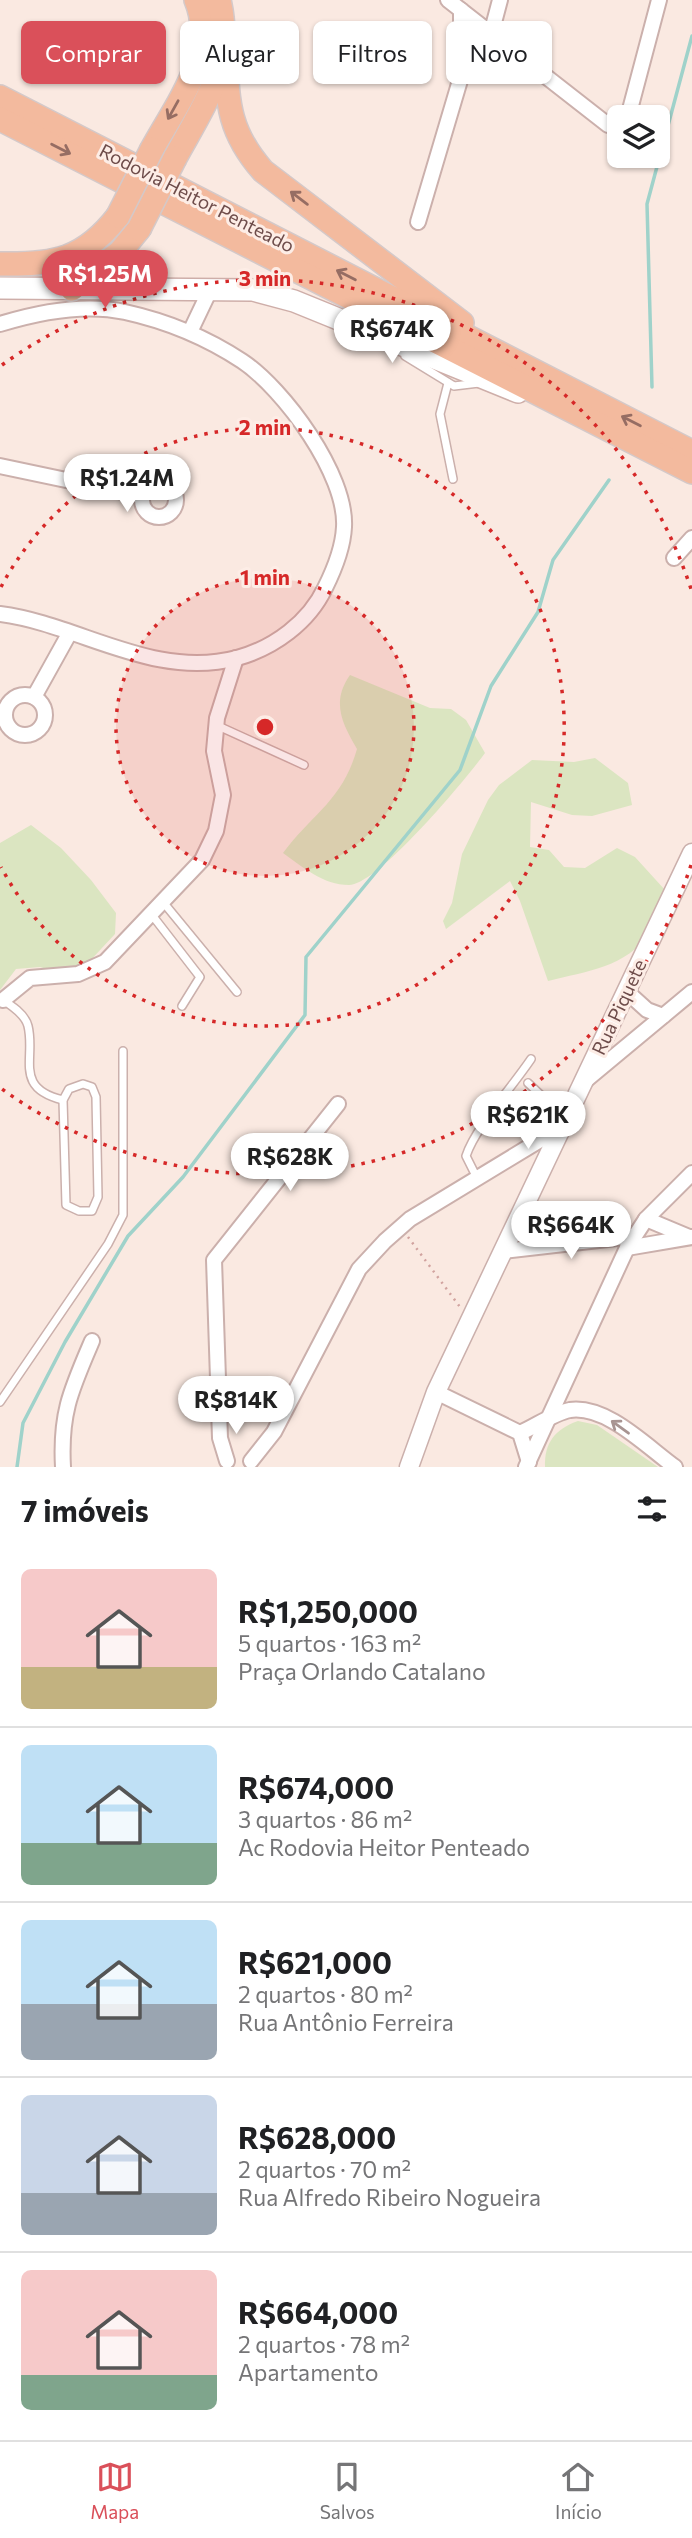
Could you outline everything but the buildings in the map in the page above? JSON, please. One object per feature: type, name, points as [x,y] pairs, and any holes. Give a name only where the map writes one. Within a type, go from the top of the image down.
[{"type":"main road","points":[[0,264],[32,264],[76,254],[100,239],[118,216],[194,73],[200,54],[201,10],[196,0]]},
{"type":"main road","points":[[219,0],[223,21]]},
{"type":"main road","points":[[72,289],[120,252],[139,229],[212,84]]},
{"type":"main road","points":[[229,84],[232,123],[239,141],[257,163],[509,359]]},
{"type":"main road","points":[[0,87],[33,113]]},
{"type":"main road","name":"Rodovia Heitor Penteado","points":[[0,97],[692,452]]},
{"type":"main road","name":"Rodovia Heitor Penteado","points":[[4,123],[692,472]]},
{"type":"main road","points":[[0,288],[253,290],[294,300],[488,381],[579,414]]},
{"type":"street","points":[[225,21],[226,0]]},
{"type":"street","points":[[448,0],[475,21]]},
{"type":"street","points":[[494,21],[500,0]]},
{"type":"street","points":[[631,105],[659,0]]},
{"type":"street","points":[[418,222],[461,77],[461,10]]},
{"type":"street","points":[[552,81],[607,124]]},
{"type":"street","points":[[190,332],[210,290]]},
{"type":"street","points":[[0,324],[42,311],[123,311],[190,332],[243,362],[277,393],[307,429],[334,475],[345,526],[334,569],[320,600],[295,628],[270,645],[236,658],[197,661],[160,659],[126,653],[16,616],[0,614]]},
{"type":"street","points":[[0,466],[142,496]]},
{"type":"street","points":[[674,558],[692,538]]},
{"type":"street","points":[[34,697],[69,634]]},
{"type":"street","points":[[2,999],[30,978],[78,974],[105,962],[202,860],[216,831],[223,795],[214,751],[216,725],[236,658]]},
{"type":"street","name":"Rua Piquete","points":[[409,1467],[436,1392],[692,853]]},
{"type":"street","points":[[626,991],[647,1010],[663,1016]]},
{"type":"street","points":[[586,1080],[692,992]]},
{"type":"street","points":[[227,1464],[220,1437],[214,1260],[338,1104]]},
{"type":"street","points":[[227,1464],[237,1454],[243,1454],[252,1464],[274,1432],[359,1269],[401,1227],[563,1123]]},
{"type":"street","points":[[528,1464],[630,1242],[646,1219],[692,1173]]},
{"type":"street","points":[[646,1219],[691,1237]]},
{"type":"street","points":[[504,1251],[691,1237]]},
{"type":"street","points":[[63,1467],[61,1429],[67,1400],[92,1341]]},
{"type":"street","points":[[436,1392],[520,1433],[528,1464]]},
{"type":"street","points":[[520,1433],[569,1410],[589,1410],[609,1420],[675,1467]]},
{"type":"lane","points":[[363,330],[448,383],[461,387],[488,381]]},
{"type":"lane","points":[[448,383],[440,414],[453,480]]},
{"type":"lane","points":[[216,725],[304,765]]},
{"type":"lane","points":[[163,902],[237,992]]},
{"type":"lane","points":[[152,915],[201,977],[182,1006]]},
{"type":"lane","points":[[2,999],[17,1009],[28,1026],[31,1077],[40,1090],[63,1100]]},
{"type":"lane","points":[[0,1402],[108,1244],[123,1214],[123,1051]]},
{"type":"lane","points":[[477,1178],[466,1156],[471,1140],[508,1094],[531,1059]]},
{"type":"lane","points":[[528,1083],[563,1123]]},
{"type":"lane","points":[[83,1084],[92,1087],[96,1097],[99,1197],[92,1211],[79,1211],[66,1205],[63,1100],[69,1090],[83,1084]]},
{"type":"path","points":[[401,1227],[470,1321]]},
{"type":"green space","points":[[350,675],[430,708],[451,709],[466,720],[485,753],[460,785],[400,850],[380,868],[349,885],[322,879],[283,853],[326,806],[351,767],[357,749],[343,721],[340,703],[344,685]]},
{"type":"green space","points":[[595,758],[628,783],[632,805],[592,816],[572,815],[531,802],[530,847],[549,850],[564,867],[585,868],[617,848],[635,857],[665,890],[654,928],[641,944],[617,961],[591,971],[548,981],[520,901],[510,881],[446,929],[443,921],[452,903],[462,854],[488,800],[499,785],[532,760],[574,762]]},
{"type":"green space","points":[[31,825],[61,848],[91,880],[116,913],[115,934],[87,964],[60,973],[40,967],[16,969],[0,990],[0,843]]},
{"type":"green space","points":[[578,1421],[597,1425],[658,1467],[545,1467],[546,1451],[552,1438],[563,1428]]},
{"type":"waterway","points":[[652,387],[647,204],[692,36]]},
{"type":"waterway","points":[[17,1467],[23,1423],[65,1342],[128,1236],[183,1177],[305,1015],[306,957],[460,770],[491,686],[538,612],[553,560],[609,480]]}]
